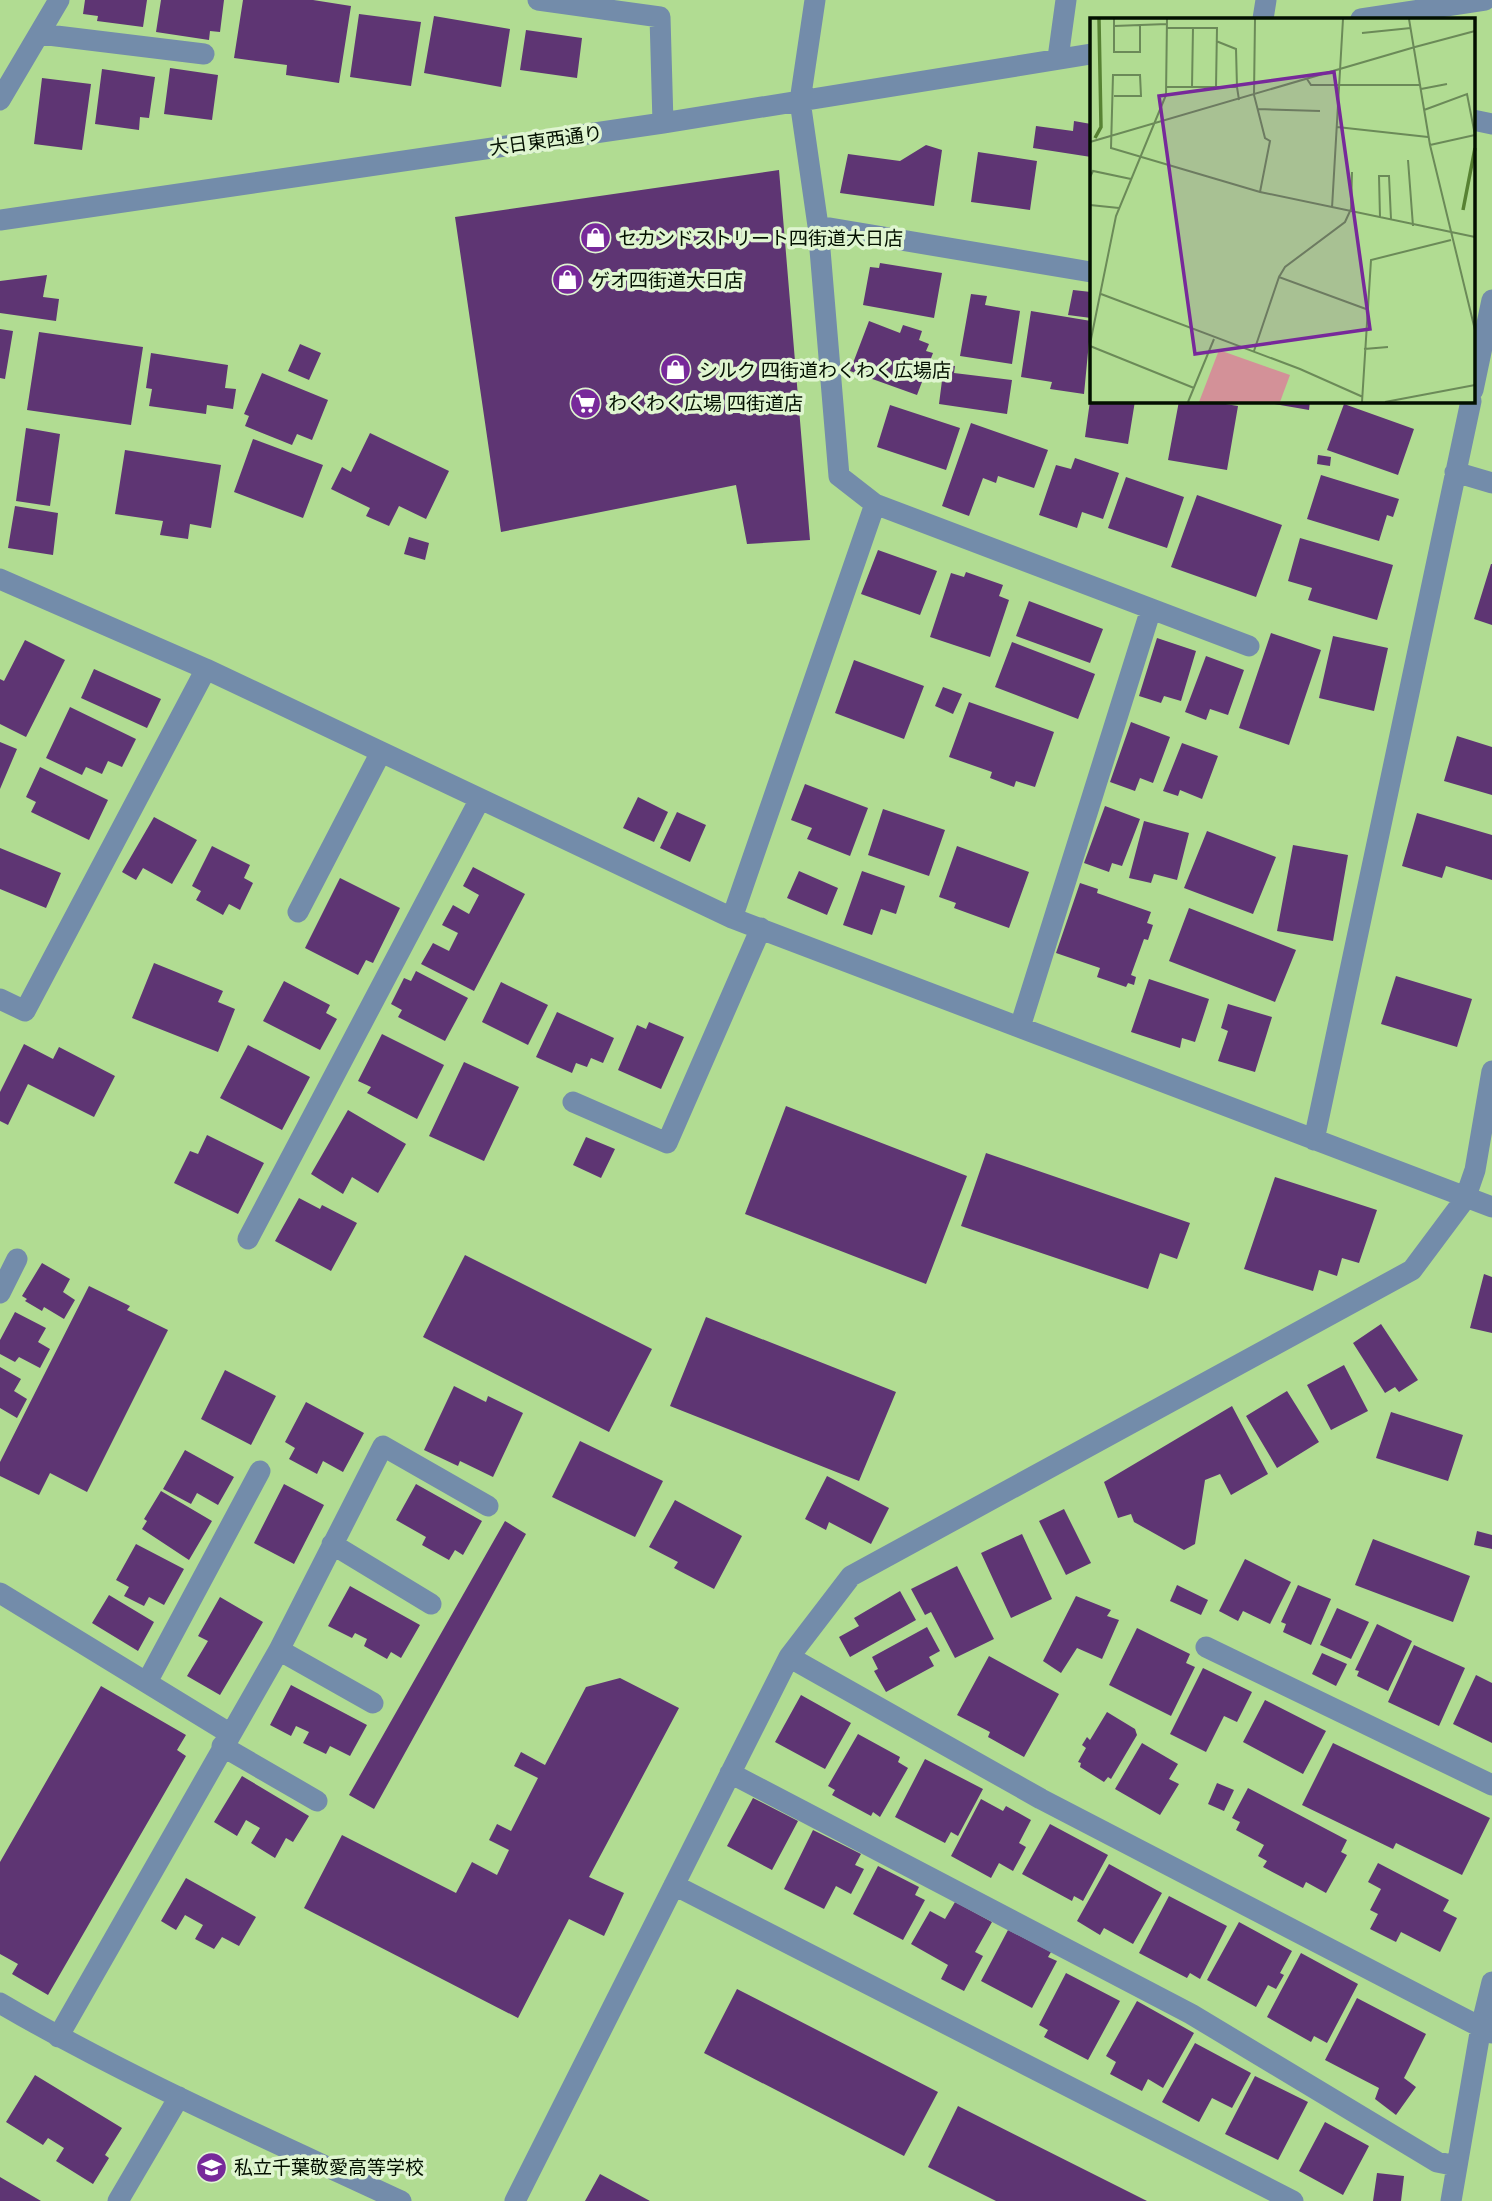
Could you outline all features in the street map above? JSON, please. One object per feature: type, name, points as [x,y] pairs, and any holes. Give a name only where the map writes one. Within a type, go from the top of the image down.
[{"type":"street","points":[[0,100],[59,0]]},
{"type":"street","points":[[538,0],[661,9],[663,123]]},
{"type":"street","points":[[815,0],[800,101],[818,226],[839,476],[875,504],[1249,646]]},
{"type":"street","points":[[1058,58],[1066,0]]},
{"type":"street","points":[[1264,18],[1266,0]]},
{"type":"street","points":[[1368,18],[1485,0]]},
{"type":"street","points":[[40,34],[204,54]]},
{"type":"street","name":"大日東西通り","points":[[0,220],[663,123],[1090,54]]},
{"type":"street","points":[[1474,120],[1492,124]]},
{"type":"street","points":[[818,226],[1090,272]]},
{"type":"street","points":[[1474,385],[1492,300]]},
{"type":"street","points":[[1314,1140],[1471,402]]},
{"type":"street","points":[[1455,472],[1492,483]]},
{"type":"street","points":[[732,918],[875,504]]},
{"type":"street","points":[[0,579],[206,669],[732,918],[1465,1199],[1492,1207]]},
{"type":"street","points":[[1020,1027],[1152,609]]},
{"type":"street","points":[[0,999],[25,1011],[206,669]]},
{"type":"street","points":[[298,912],[381,752]]},
{"type":"street","points":[[248,1238],[480,799]]},
{"type":"street","points":[[573,1102],[667,1143],[761,929]]},
{"type":"street","points":[[515,2201],[789,1657],[851,1576],[1412,1270],[1465,1199],[1475,1170],[1492,1071]]},
{"type":"street","points":[[0,1293],[17,1259]]},
{"type":"street","points":[[58,2037],[279,1650],[383,1446],[488,1506]]},
{"type":"street","points":[[146,1682],[260,1471]]},
{"type":"street","points":[[332,1544],[431,1604]]},
{"type":"street","points":[[0,1593],[146,1682],[317,1801]]},
{"type":"street","points":[[1206,1647],[1492,1785]]},
{"type":"street","points":[[279,1650],[373,1703]]},
{"type":"street","points":[[789,1657],[1041,1799],[1486,2030]]},
{"type":"street","points":[[730,1773],[1191,2014],[1437,2162],[1457,2166]]},
{"type":"street","points":[[674,1885],[1293,2201]]},
{"type":"street","points":[[1451,2201],[1486,2030],[1492,1982]]},
{"type":"street","points":[[0,2003],[58,2037],[179,2097],[401,2201]]},
{"type":"street","points":[[118,2201],[179,2097]]},
{"type":"building","points":[[85,0],[147,0],[143,27],[97,21],[98,16],[83,14]]},
{"type":"building","points":[[161,0],[224,0],[220,32],[210,31],[209,40],[156,32]]},
{"type":"building","points":[[243,0],[313,0],[351,6],[339,83],[286,75],[287,65],[234,58]]},
{"type":"building","points":[[359,14],[421,22],[411,86],[350,77]]},
{"type":"building","points":[[434,16],[510,29],[501,87],[424,73]]},
{"type":"building","points":[[526,30],[582,38],[577,78],[520,70]]},
{"type":"building","points":[[170,68],[218,75],[212,120],[164,114]]},
{"type":"building","points":[[102,69],[155,77],[149,118],[140,117],[139,130],[95,124]]},
{"type":"building","points":[[42,78],[91,84],[82,150],[34,144]]},
{"type":"building","points":[[1074,121],[1090,124],[1090,157],[1033,148],[1036,126],[1073,131]]},
{"type":"building","points":[[926,145],[942,150],[934,206],[840,193],[848,154],[900,161]]},
{"type":"building","points":[[978,152],[1037,161],[1030,210],[971,202]]},
{"type":"building","points":[[779,170],[810,540],[747,544],[736,485],[501,532],[455,217]]},
{"type":"building","points":[[880,263],[942,273],[934,318],[863,305],[870,267],[879,268]]},
{"type":"building","points":[[47,275],[43,297],[59,299],[56,321],[0,313],[0,281]]},
{"type":"building","points":[[1073,290],[1090,292],[1090,318],[1068,315]]},
{"type":"building","points":[[971,294],[987,296],[985,305],[1020,311],[1012,364],[960,356]]},
{"type":"building","points":[[1031,311],[1090,321],[1084,394],[1050,389],[1052,382],[1021,377]]},
{"type":"building","points":[[869,321],[900,333],[903,325],[922,331],[919,340],[929,344],[926,351],[933,353],[917,395],[850,371]]},
{"type":"building","points":[[0,329],[13,331],[5,379],[0,378]]},
{"type":"building","points":[[39,332],[143,347],[131,425],[27,410]]},
{"type":"building","points":[[300,344],[321,353],[309,380],[288,371]]},
{"type":"building","points":[[151,353],[228,365],[225,388],[236,389],[233,409],[207,405],[206,414],[149,406],[152,389],[146,388]]},
{"type":"building","points":[[944,365],[955,366],[954,373],[1012,380],[1007,414],[939,404]]},
{"type":"building","points":[[262,373],[328,400],[312,440],[297,434],[292,445],[245,426],[249,416],[244,414]]},
{"type":"building","points":[[1090,401],[1135,402],[1128,444],[1085,437]]},
{"type":"building","points":[[1179,402],[1213,402],[1238,406],[1227,470],[1168,460]]},
{"type":"building","points":[[1263,402],[1310,402],[1309,410]]},
{"type":"building","points":[[1344,404],[1414,429],[1398,475],[1327,450]]},
{"type":"building","points":[[890,405],[960,428],[946,470],[877,447]]},
{"type":"building","points":[[971,423],[1048,450],[1034,488],[998,476],[996,483],[983,478],[969,516],[942,506]]},
{"type":"building","points":[[26,428],[60,434],[50,506],[16,501]]},
{"type":"building","points":[[370,433],[449,471],[426,519],[399,506],[389,526],[366,516],[370,508],[331,489],[342,467],[351,472]]},
{"type":"building","points":[[253,439],[323,465],[303,518],[234,492]]},
{"type":"building","points":[[125,450],[221,465],[211,528],[190,524],[188,539],[160,535],[163,521],[115,514]]},
{"type":"building","points":[[1318,455],[1331,457],[1330,466],[1317,464]]},
{"type":"building","points":[[1075,458],[1119,473],[1103,519],[1082,512],[1077,528],[1039,515],[1056,465],[1071,469]]},
{"type":"building","points":[[1321,475],[1399,499],[1393,517],[1387,515],[1379,541],[1307,519]]},
{"type":"building","points":[[1126,477],[1184,497],[1167,548],[1108,528]]},
{"type":"building","points":[[1197,495],[1282,525],[1256,597],[1171,567]]},
{"type":"building","points":[[15,506],[58,513],[53,555],[8,548]]},
{"type":"building","points":[[409,537],[429,543],[425,560],[404,554]]},
{"type":"building","points":[[1300,538],[1393,565],[1377,620],[1308,600],[1312,588],[1288,581]]},
{"type":"building","points":[[878,550],[937,571],[920,615],[861,594]]},
{"type":"building","points":[[1492,564],[1492,625],[1474,619]]},
{"type":"building","points":[[966,572],[1003,585],[999,596],[1009,600],[990,657],[930,637],[951,573],[964,577]]},
{"type":"building","points":[[1029,601],[1103,629],[1090,663],[1016,636]]},
{"type":"building","points":[[1271,633],[1321,650],[1289,745],[1239,728]]},
{"type":"building","points":[[1333,636],[1388,648],[1374,711],[1319,698]]},
{"type":"building","points":[[1157,638],[1196,651],[1181,701],[1164,696],[1161,703],[1139,696]]},
{"type":"building","points":[[25,640],[65,660],[26,737],[0,724],[0,679],[4,681]]},
{"type":"building","points":[[1012,642],[1095,674],[1078,719],[995,687]]},
{"type":"building","points":[[1206,656],[1244,670],[1228,715],[1210,709],[1206,720],[1185,712]]},
{"type":"building","points":[[854,660],[924,686],[904,739],[835,713]]},
{"type":"building","points":[[94,669],[161,699],[147,728],[81,698]]},
{"type":"building","points":[[943,687],[962,694],[953,714],[935,706]]},
{"type":"building","points":[[969,702],[1054,732],[1035,787],[1016,781],[1014,787],[990,778],[992,772],[949,757]]},
{"type":"building","points":[[70,707],[136,739],[122,767],[108,761],[102,774],[86,767],[82,775],[46,758]]},
{"type":"building","points":[[1131,722],[1170,737],[1153,783],[1140,778],[1135,791],[1110,782]]},
{"type":"building","points":[[1457,736],[1492,747],[1492,795],[1444,781]]},
{"type":"building","points":[[0,742],[17,749],[0,789]]},
{"type":"building","points":[[1182,743],[1218,756],[1202,799],[1180,790],[1178,796],[1163,791]]},
{"type":"building","points":[[40,767],[108,800],[89,840],[31,812],[36,802],[26,797]]},
{"type":"building","points":[[805,784],[868,808],[850,856],[807,839],[812,828],[791,820]]},
{"type":"building","points":[[638,797],[668,812],[654,842],[623,828]]},
{"type":"building","points":[[1105,806],[1140,819],[1122,866],[1112,863],[1109,872],[1084,863]]},
{"type":"building","points":[[883,809],[945,830],[929,876],[868,855]]},
{"type":"building","points":[[677,812],[706,825],[690,862],[660,848]]},
{"type":"building","points":[[1417,813],[1492,835],[1492,880],[1446,866],[1442,878],[1402,866]]},
{"type":"building","points":[[154,817],[197,840],[172,884],[143,868],[136,880],[122,872]]},
{"type":"building","points":[[1144,821],[1189,833],[1177,880],[1154,874],[1151,883],[1129,878]]},
{"type":"building","points":[[1207,831],[1276,857],[1253,914],[1184,888]]},
{"type":"building","points":[[1293,845],[1348,855],[1333,941],[1277,931]]},
{"type":"building","points":[[212,846],[250,865],[244,878],[253,883],[240,910],[229,904],[223,915],[196,900],[201,891],[192,886]]},
{"type":"building","points":[[957,846],[1029,872],[1009,928],[954,908],[956,903],[939,897]]},
{"type":"building","points":[[0,848],[61,873],[46,908],[0,889]]},
{"type":"building","points":[[473,867],[525,894],[474,991],[421,964],[433,943],[449,951],[458,933],[442,925],[453,905],[469,914],[479,895],[463,886]]},
{"type":"building","points":[[799,871],[838,888],[827,915],[787,898]]},
{"type":"building","points":[[862,871],[905,886],[896,914],[881,909],[872,935],[843,925]]},
{"type":"building","points":[[340,878],[400,908],[373,963],[366,960],[358,975],[305,948]]},
{"type":"building","points":[[1080,883],[1098,889],[1097,893],[1151,912],[1147,923],[1153,925],[1148,940],[1144,939],[1131,975],[1136,977],[1134,985],[1128,983],[1126,987],[1097,977],[1100,968],[1056,953]]},
{"type":"building","points":[[1189,908],[1296,950],[1275,1002],[1169,961]]},
{"type":"building","points":[[154,963],[223,991],[218,1002],[235,1009],[218,1052],[132,1018]]},
{"type":"building","points":[[416,971],[468,998],[445,1041],[398,1017],[402,1010],[391,1004],[404,978],[411,981]]},
{"type":"building","points":[[1396,976],[1472,999],[1457,1047],[1381,1024]]},
{"type":"building","points":[[1149,979],[1209,999],[1195,1042],[1182,1038],[1180,1048],[1131,1032]]},
{"type":"building","points":[[284,981],[330,1005],[326,1013],[337,1019],[320,1050],[263,1021]]},
{"type":"building","points":[[501,982],[548,1005],[528,1045],[482,1022]]},
{"type":"building","points":[[1228,1004],[1272,1017],[1255,1072],[1218,1061],[1228,1031],[1221,1028]]},
{"type":"building","points":[[557,1012],[614,1038],[603,1063],[591,1058],[587,1067],[576,1063],[572,1073],[536,1057]]},
{"type":"building","points":[[649,1022],[684,1037],[661,1089],[618,1070],[637,1025],[646,1029]]},
{"type":"building","points":[[382,1034],[444,1065],[417,1119],[367,1093],[371,1087],[358,1081]]},
{"type":"building","points":[[24,1044],[53,1059],[59,1047],[115,1076],[94,1117],[28,1084],[8,1125],[0,1121],[0,1092]]},
{"type":"building","points":[[248,1045],[310,1077],[282,1130],[220,1098]]},
{"type":"building","points":[[464,1062],[519,1087],[484,1161],[429,1136]]},
{"type":"building","points":[[786,1106],[967,1176],[926,1284],[745,1214]]},
{"type":"building","points":[[348,1110],[406,1144],[378,1193],[352,1177],[343,1194],[311,1174]]},
{"type":"building","points":[[207,1135],[264,1163],[238,1214],[174,1183],[190,1151],[198,1154]]},
{"type":"building","points":[[586,1137],[615,1149],[601,1178],[573,1165]]},
{"type":"building","points":[[986,1153],[1190,1223],[1177,1259],[1160,1253],[1148,1289],[961,1226]]},
{"type":"building","points":[[1275,1177],[1377,1210],[1359,1263],[1342,1258],[1337,1276],[1319,1270],[1313,1291],[1244,1269]]},
{"type":"building","points":[[299,1198],[320,1209],[322,1205],[357,1223],[331,1271],[275,1241]]},
{"type":"building","points":[[465,1255],[652,1349],[609,1432],[423,1337]]},
{"type":"building","points":[[42,1263],[70,1279],[63,1292],[75,1300],[64,1319],[44,1307],[42,1311],[25,1301],[27,1299],[22,1296]]},
{"type":"building","points":[[1484,1274],[1492,1277],[1492,1333],[1470,1328]]},
{"type":"building","points":[[89,1286],[130,1306],[127,1310],[168,1330],[87,1492],[50,1473],[39,1495],[0,1476],[0,1462]]},
{"type":"building","points":[[15,1312],[46,1328],[38,1342],[50,1349],[40,1368],[19,1357],[15,1362],[0,1354],[0,1340]]},
{"type":"building","points":[[706,1317],[896,1392],[859,1481],[670,1406]]},
{"type":"building","points":[[1381,1324],[1418,1380],[1399,1392],[1395,1387],[1385,1393],[1353,1343]]},
{"type":"building","points":[[1344,1365],[1368,1411],[1331,1430],[1307,1385]]},
{"type":"building","points":[[0,1367],[21,1379],[14,1391],[27,1399],[17,1418],[0,1408]]},
{"type":"building","points":[[225,1370],[276,1396],[251,1445],[201,1419]]},
{"type":"building","points":[[454,1386],[486,1402],[488,1396],[523,1413],[493,1477],[460,1461],[458,1466],[424,1450]]},
{"type":"building","points":[[1287,1391],[1319,1442],[1277,1468],[1246,1416]]},
{"type":"building","points":[[306,1402],[364,1433],[343,1472],[323,1461],[317,1474],[289,1459],[295,1448],[285,1442]]},
{"type":"building","points":[[1232,1406],[1268,1474],[1231,1495],[1220,1474],[1205,1480],[1195,1544],[1184,1550],[1134,1522],[1131,1514],[1118,1518],[1104,1482]]},
{"type":"building","points":[[1391,1412],[1463,1435],[1448,1481],[1376,1458]]},
{"type":"building","points":[[580,1441],[663,1481],[635,1537],[552,1497]]},
{"type":"building","points":[[185,1450],[234,1477],[218,1505],[197,1493],[191,1504],[163,1489]]},
{"type":"building","points":[[827,1476],[889,1508],[871,1544],[829,1522],[826,1530],[805,1519]]},
{"type":"building","points":[[284,1484],[324,1505],[294,1564],[254,1543]]},
{"type":"building","points":[[416,1484],[482,1521],[463,1555],[455,1550],[449,1560],[422,1545],[426,1537],[396,1520]]},
{"type":"building","points":[[161,1491],[212,1521],[189,1560],[142,1529],[147,1521],[144,1519]]},
{"type":"building","points":[[675,1500],[742,1536],[714,1589],[674,1568],[678,1562],[649,1547]]},
{"type":"building","points":[[1064,1509],[1091,1563],[1066,1575],[1039,1521]]},
{"type":"building","points":[[505,1521],[526,1534],[374,1809],[349,1795]]},
{"type":"building","points":[[1477,1531],[1492,1535],[1492,1549],[1474,1545]]},
{"type":"building","points":[[1022,1534],[1052,1599],[1011,1618],[981,1553]]},
{"type":"building","points":[[1373,1539],[1470,1576],[1453,1622],[1355,1585]]},
{"type":"building","points":[[136,1544],[184,1569],[164,1605],[149,1597],[144,1606],[124,1596],[129,1587],[116,1580]]},
{"type":"building","points":[[1245,1559],[1291,1582],[1270,1624],[1243,1611],[1238,1621],[1219,1611]]},
{"type":"building","points":[[957,1566],[994,1639],[955,1658],[931,1612],[925,1615],[911,1589]]},
{"type":"building","points":[[1177,1585],[1208,1600],[1201,1615],[1170,1601]]},
{"type":"building","points":[[1298,1585],[1331,1599],[1311,1645],[1283,1632],[1286,1624],[1281,1622]]},
{"type":"building","points":[[350,1586],[420,1625],[401,1658],[391,1652],[387,1659],[364,1646],[367,1639],[355,1633],[352,1638],[328,1626]]},
{"type":"building","points":[[900,1591],[916,1620],[850,1657],[839,1637],[859,1626],[854,1618]]},
{"type":"building","points":[[109,1595],[154,1622],[138,1651],[92,1623]]},
{"type":"building","points":[[1076,1596],[1111,1610],[1107,1616],[1119,1620],[1102,1659],[1077,1648],[1061,1673],[1043,1661]]},
{"type":"building","points":[[220,1597],[263,1622],[220,1695],[187,1676],[208,1641],[198,1636]]},
{"type":"building","points":[[1337,1608],[1369,1622],[1351,1659],[1320,1645]]},
{"type":"building","points":[[1377,1624],[1412,1641],[1388,1691],[1357,1676],[1359,1671],[1355,1670]]},
{"type":"building","points":[[927,1627],[940,1651],[929,1657],[934,1666],[886,1692],[874,1671],[878,1669],[872,1657]]},
{"type":"building","points":[[1137,1628],[1190,1654],[1186,1663],[1195,1667],[1171,1716],[1109,1685]]},
{"type":"building","points":[[1414,1645],[1465,1668],[1439,1726],[1388,1702]]},
{"type":"building","points":[[1322,1653],[1347,1664],[1336,1686],[1312,1674]]},
{"type":"building","points":[[989,1656],[1059,1694],[1024,1757],[988,1737],[990,1732],[957,1715]]},
{"type":"building","points":[[1203,1668],[1252,1692],[1237,1722],[1224,1716],[1206,1752],[1170,1734]]},
{"type":"building","points":[[1476,1675],[1492,1683],[1492,1743],[1453,1724]]},
{"type":"building","points":[[620,1678],[679,1708],[589,1877],[624,1893],[604,1936],[569,1919],[518,2018],[304,1908],[342,1835],[456,1893],[472,1862],[497,1875],[509,1850],[489,1840],[497,1824],[511,1831],[538,1778],[514,1766],[521,1752],[545,1765],[586,1687]]},
{"type":"building","points":[[291,1685],[367,1725],[350,1756],[330,1746],[326,1754],[303,1743],[309,1732],[296,1726],[291,1736],[270,1725]]},
{"type":"building","points":[[101,1686],[186,1735],[177,1750],[186,1756],[48,1995],[12,1974],[18,1964],[0,1954],[0,1862]]},
{"type":"building","points":[[801,1695],[851,1723],[825,1769],[775,1742]]},
{"type":"building","points":[[1265,1700],[1326,1731],[1303,1774],[1243,1742]]},
{"type":"building","points":[[1107,1712],[1135,1729],[1137,1735],[1111,1779],[1108,1777],[1104,1782],[1080,1767],[1081,1763],[1078,1762],[1086,1748],[1082,1745],[1087,1737],[1090,1740]]},
{"type":"building","points":[[858,1734],[900,1757],[898,1762],[908,1768],[880,1817],[873,1812],[871,1816],[832,1795],[835,1790],[828,1786]]},
{"type":"building","points":[[1142,1743],[1178,1764],[1169,1779],[1179,1784],[1160,1815],[1115,1789]]},
{"type":"building","points":[[1333,1743],[1490,1818],[1462,1875],[1396,1843],[1393,1849],[1302,1805]]},
{"type":"building","points":[[925,1759],[983,1789],[958,1836],[951,1832],[945,1843],[895,1817]]},
{"type":"building","points":[[242,1776],[309,1816],[293,1842],[286,1838],[275,1858],[251,1843],[260,1828],[246,1820],[237,1836],[214,1822]]},
{"type":"building","points":[[1217,1783],[1234,1790],[1224,1811],[1208,1804]]},
{"type":"building","points":[[1248,1788],[1347,1840],[1341,1852],[1347,1855],[1326,1893],[1306,1882],[1303,1888],[1263,1867],[1267,1861],[1258,1856],[1264,1845],[1236,1830],[1240,1822],[1232,1818]]},
{"type":"building","points":[[753,1798],[798,1821],[772,1870],[727,1846]]},
{"type":"building","points":[[981,1799],[1003,1811],[1006,1806],[1031,1820],[1019,1843],[1026,1847],[1013,1871],[999,1863],[991,1878],[951,1856]]},
{"type":"building","points":[[1050,1824],[1108,1855],[1083,1901],[1074,1896],[1072,1901],[1022,1874]]},
{"type":"building","points":[[813,1830],[861,1854],[855,1865],[864,1869],[851,1894],[836,1886],[824,1909],[784,1889]]},
{"type":"building","points":[[1378,1863],[1449,1900],[1443,1911],[1457,1918],[1440,1952],[1401,1932],[1396,1942],[1370,1929],[1378,1914],[1370,1910],[1381,1889],[1368,1882]]},
{"type":"building","points":[[1109,1864],[1162,1893],[1133,1944],[1104,1928],[1100,1935],[1077,1921]]},
{"type":"building","points":[[878,1866],[919,1887],[915,1895],[925,1900],[903,1940],[853,1914]]},
{"type":"building","points":[[186,1878],[256,1917],[239,1946],[222,1937],[214,1949],[195,1939],[203,1925],[185,1915],[176,1930],[161,1921]]},
{"type":"building","points":[[1169,1896],[1227,1926],[1200,1979],[1190,1973],[1187,1978],[1139,1953]]},
{"type":"building","points":[[955,1902],[992,1922],[975,1952],[983,1956],[964,1991],[941,1979],[948,1965],[911,1944],[930,1911],[945,1919]]},
{"type":"building","points":[[1239,1922],[1292,1951],[1280,1973],[1284,1975],[1276,1989],[1268,1985],[1256,2007],[1207,1980]]},
{"type":"building","points":[[1008,1930],[1051,1952],[1048,1957],[1057,1961],[1032,2008],[981,1981]]},
{"type":"building","points":[[1301,1953],[1358,1984],[1327,2043],[1314,2036],[1311,2042],[1267,2017]]},
{"type":"building","points":[[1066,1973],[1120,2001],[1088,2060],[1044,2037],[1048,2030],[1039,2025]]},
{"type":"building","points":[[737,1989],[938,2092],[904,2156],[704,2053]]},
{"type":"building","points":[[1357,1998],[1426,2034],[1404,2078],[1416,2087],[1396,2115],[1375,2099],[1379,2088],[1325,2060]]},
{"type":"building","points":[[1137,2001],[1194,2033],[1163,2088],[1148,2079],[1142,2091],[1110,2074],[1116,2062],[1106,2056]]},
{"type":"building","points":[[1195,2043],[1251,2073],[1232,2108],[1212,2098],[1199,2122],[1162,2102]]},
{"type":"building","points":[[35,2075],[122,2128],[105,2155],[109,2158],[93,2184],[56,2161],[64,2148],[48,2138],[43,2145],[6,2122]]},
{"type":"building","points":[[1255,2076],[1308,2102],[1278,2160],[1225,2134]]},
{"type":"building","points":[[958,2106],[1147,2201],[996,2201],[928,2167]]},
{"type":"building","points":[[1325,2122],[1369,2146],[1343,2195],[1299,2171]]},
{"type":"building","points":[[1377,2173],[1404,2176],[1401,2201],[1373,2201]]},
{"type":"building","points":[[600,2174],[650,2201],[585,2201]]},
{"type":"building","points":[[0,2177],[41,2201],[0,2201]]},
{"type":"place","name":"セカンドストリート四街道大日店","points":[[595,238]]},
{"type":"place","name":"ゲオ四街道大日店","points":[[568,280]]},
{"type":"place","name":"シルク 四街道わくわく広場店","points":[[676,370]]},
{"type":"place","name":"わくわく広場 四街道店","points":[[585,403]]},
{"type":"place","name":"私立千葉敬愛高等学校","points":[[211,2167]]}]
